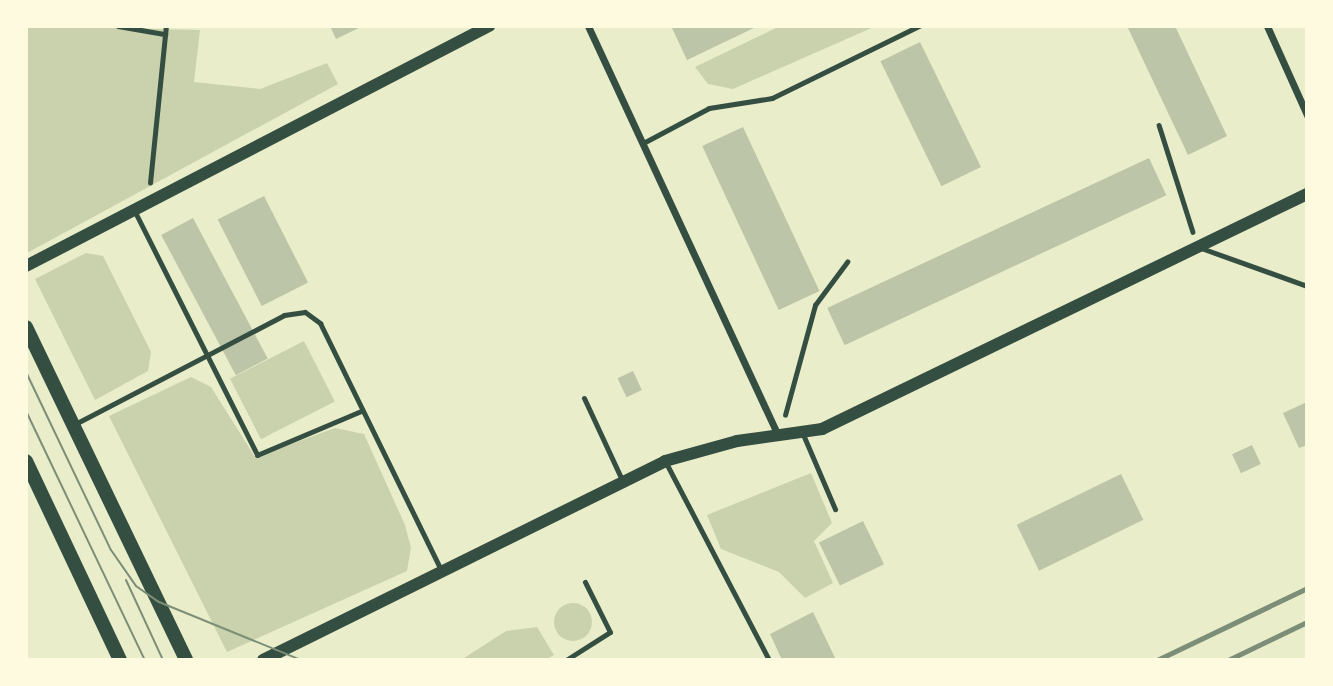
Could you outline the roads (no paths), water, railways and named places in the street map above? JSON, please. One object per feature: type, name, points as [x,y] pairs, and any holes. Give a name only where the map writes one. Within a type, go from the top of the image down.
[{"type":"main road","points":[[26,327],[186,660]]},
{"type":"main road","points":[[26,461],[120,660]]},
{"type":"street","points":[[26,266],[135,212],[156,196],[489,26]]},
{"type":"street","points":[[588,26],[645,142],[779,436]]},
{"type":"street","points":[[1267,26],[1307,115]]},
{"type":"street","points":[[263,660],[665,461],[737,441],[822,429],[1307,194]]},
{"type":"lane","points":[[645,142],[709,108],[772,98],[919,26]]},
{"type":"lane","points":[[135,212],[257,455],[361,411]]},
{"type":"lane","points":[[1198,246],[1307,286]]},
{"type":"lane","points":[[72,426],[284,315],[305,312],[320,323],[441,570]]},
{"type":"lane","points":[[584,398],[623,482]]},
{"type":"lane","points":[[802,432],[835,509]]},
{"type":"lane","points":[[665,461],[769,660]]},
{"type":"lane","points":[[566,660],[610,632],[585,582]]},
{"type":"tram line","points":[[26,372],[111,550],[136,586],[159,602],[301,660]]},
{"type":"tram line","points":[[26,411],[145,660]]},
{"type":"tram line","points":[[126,580],[163,660]]},
{"type":"railway","points":[[1157,660],[1307,588]]},
{"type":"railway","points":[[1228,660],[1307,622]]}]
